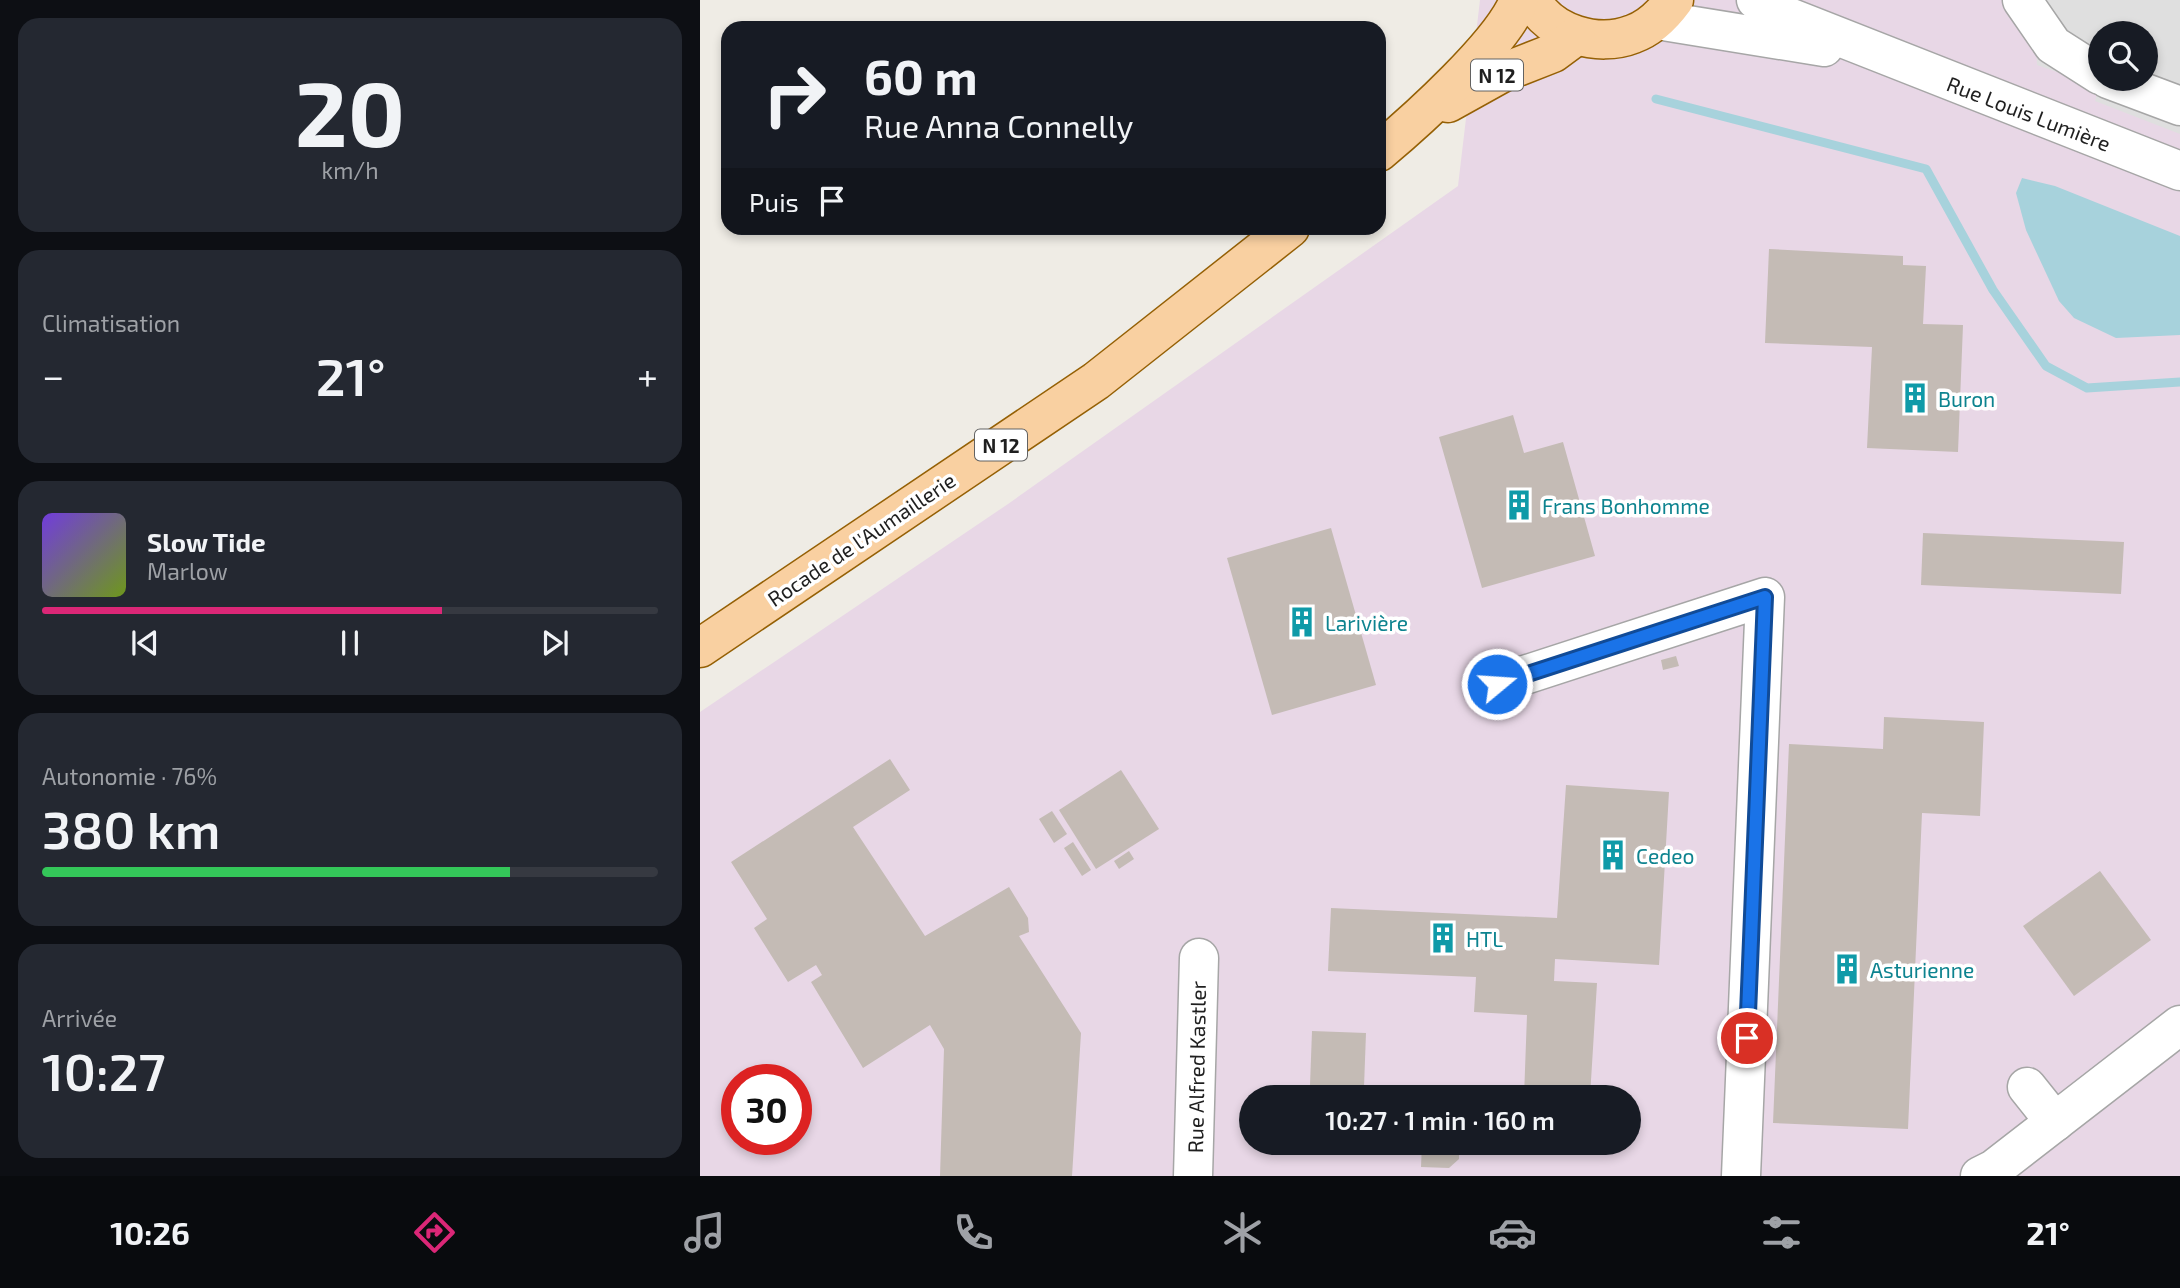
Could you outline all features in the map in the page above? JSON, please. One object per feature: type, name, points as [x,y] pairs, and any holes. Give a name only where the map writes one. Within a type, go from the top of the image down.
[{"type":"main road","name":"N 12","points":[[1386,146],[1419,118],[1492,40],[1519,0]]},
{"type":"main road","points":[[1532,0],[1554,24],[1576,36],[1605,40],[1633,35],[1666,10]]},
{"type":"main road","name":"N 12","points":[[1419,118],[1502,73],[1553,53],[1576,36]]},
{"type":"main road","name":"Rocade de l'Aumaillerie","points":[[700,648],[1096,381],[1281,235]]},
{"type":"street","name":"Rue Louis Lumière","points":[[1756,0],[1771,10],[1878,54],[2180,171]]},
{"type":"street","points":[[2022,0],[2053,45],[2088,67]]},
{"type":"street","name":"Rue Louis Lumière","points":[[1666,10],[1878,54]]},
{"type":"street","points":[[2140,91],[2180,106]]},
{"type":"street","points":[[1497,684],[1765,597],[1741,1176]]},
{"type":"street","name":"Rue Alfred Kastler","points":[[1194,1176],[1199,958]]},
{"type":"street","points":[[1991,1174],[2180,1025]]},
{"type":"street","points":[[2027,1087],[2055,1122]]},
{"type":"shaded area","points":[[1480,0],[2180,0],[2180,1176],[700,1176],[700,712],[1008,504],[1458,186]]},
{"type":"shaded area","points":[[2035,0],[2180,0],[2180,134],[2095,101],[2098,91],[2158,91],[2158,21],[2088,21],[2088,83],[2037,65]]},
{"type":"water","points":[[2022,178],[2055,186],[2180,236],[2180,335],[2116,338],[2074,318],[2059,301],[2026,230],[2016,193]]},
{"type":"building","name":"Buron","points":[[1769,249],[1903,256],[1903,265],[1926,266],[1923,324],[1963,325],[1958,452],[1867,448],[1872,347],[1765,343]]},
{"type":"building","name":"Frans Bonhomme","points":[[1513,415],[1524,453],[1563,442],[1595,556],[1482,588],[1439,437]]},
{"type":"building","name":"Larivière","points":[[1331,528],[1376,685],[1272,715],[1227,558]]},
{"type":"building","points":[[1923,533],[2124,542],[2121,594],[1921,585]]},
{"type":"building","points":[[1676,656],[1679,666],[1663,670],[1661,660]]},
{"type":"building","name":"Asturienne","points":[[1884,717],[1984,722],[1980,816],[1922,813],[1908,1129],[1773,1123],[1789,744],[1883,749]]},
{"type":"building","points":[[890,759],[910,790],[853,827],[925,936],[1009,887],[1028,918],[1029,932],[1019,936],[1081,1033],[1072,1176],[940,1176],[944,1049],[930,1025],[863,1068],[811,982],[822,975],[816,965],[788,982],[754,928],[767,919],[731,862]]},
{"type":"building","points":[[1121,770],[1159,829],[1096,869],[1059,810]]},
{"type":"building","points":[[1566,785],[1669,792],[1659,965],[1555,959],[1554,981],[1597,983],[1591,1085],[1524,1085],[1527,1015],[1474,1012],[1476,977],[1328,971],[1331,908],[1557,918]]},
{"type":"building","points":[[1052,811],[1067,834],[1054,843],[1039,819]]},
{"type":"building","points":[[1073,842],[1091,870],[1082,876],[1064,848]]},
{"type":"building","points":[[1129,851],[1134,859],[1119,869],[1114,861]]},
{"type":"building","points":[[2100,871],[2151,940],[2074,996],[2023,926]]},
{"type":"building","points":[[1312,1031],[1366,1033],[1364,1085],[1310,1085]]},
{"type":"building","points":[[1422,1155],[1459,1155],[1459,1159],[1449,1168],[1421,1167]]},
{"type":"waterway","points":[[1656,99],[1926,169],[1993,290],[2046,366],[2087,388],[2180,382]]},
{"type":"place","name":"Buron","points":[[1915,398]]},
{"type":"place","name":"Frans Bonhomme","points":[[1519,505]]},
{"type":"place","name":"Larivière","points":[[1302,622]]},
{"type":"place","name":"Cedeo","points":[[1613,855]]},
{"type":"place","name":"HTL","points":[[1443,938]]},
{"type":"place","name":"Asturienne","points":[[1847,969]]},
{"type":"route","points":[[1497,684],[1765,597],[1747,1038]]}]
